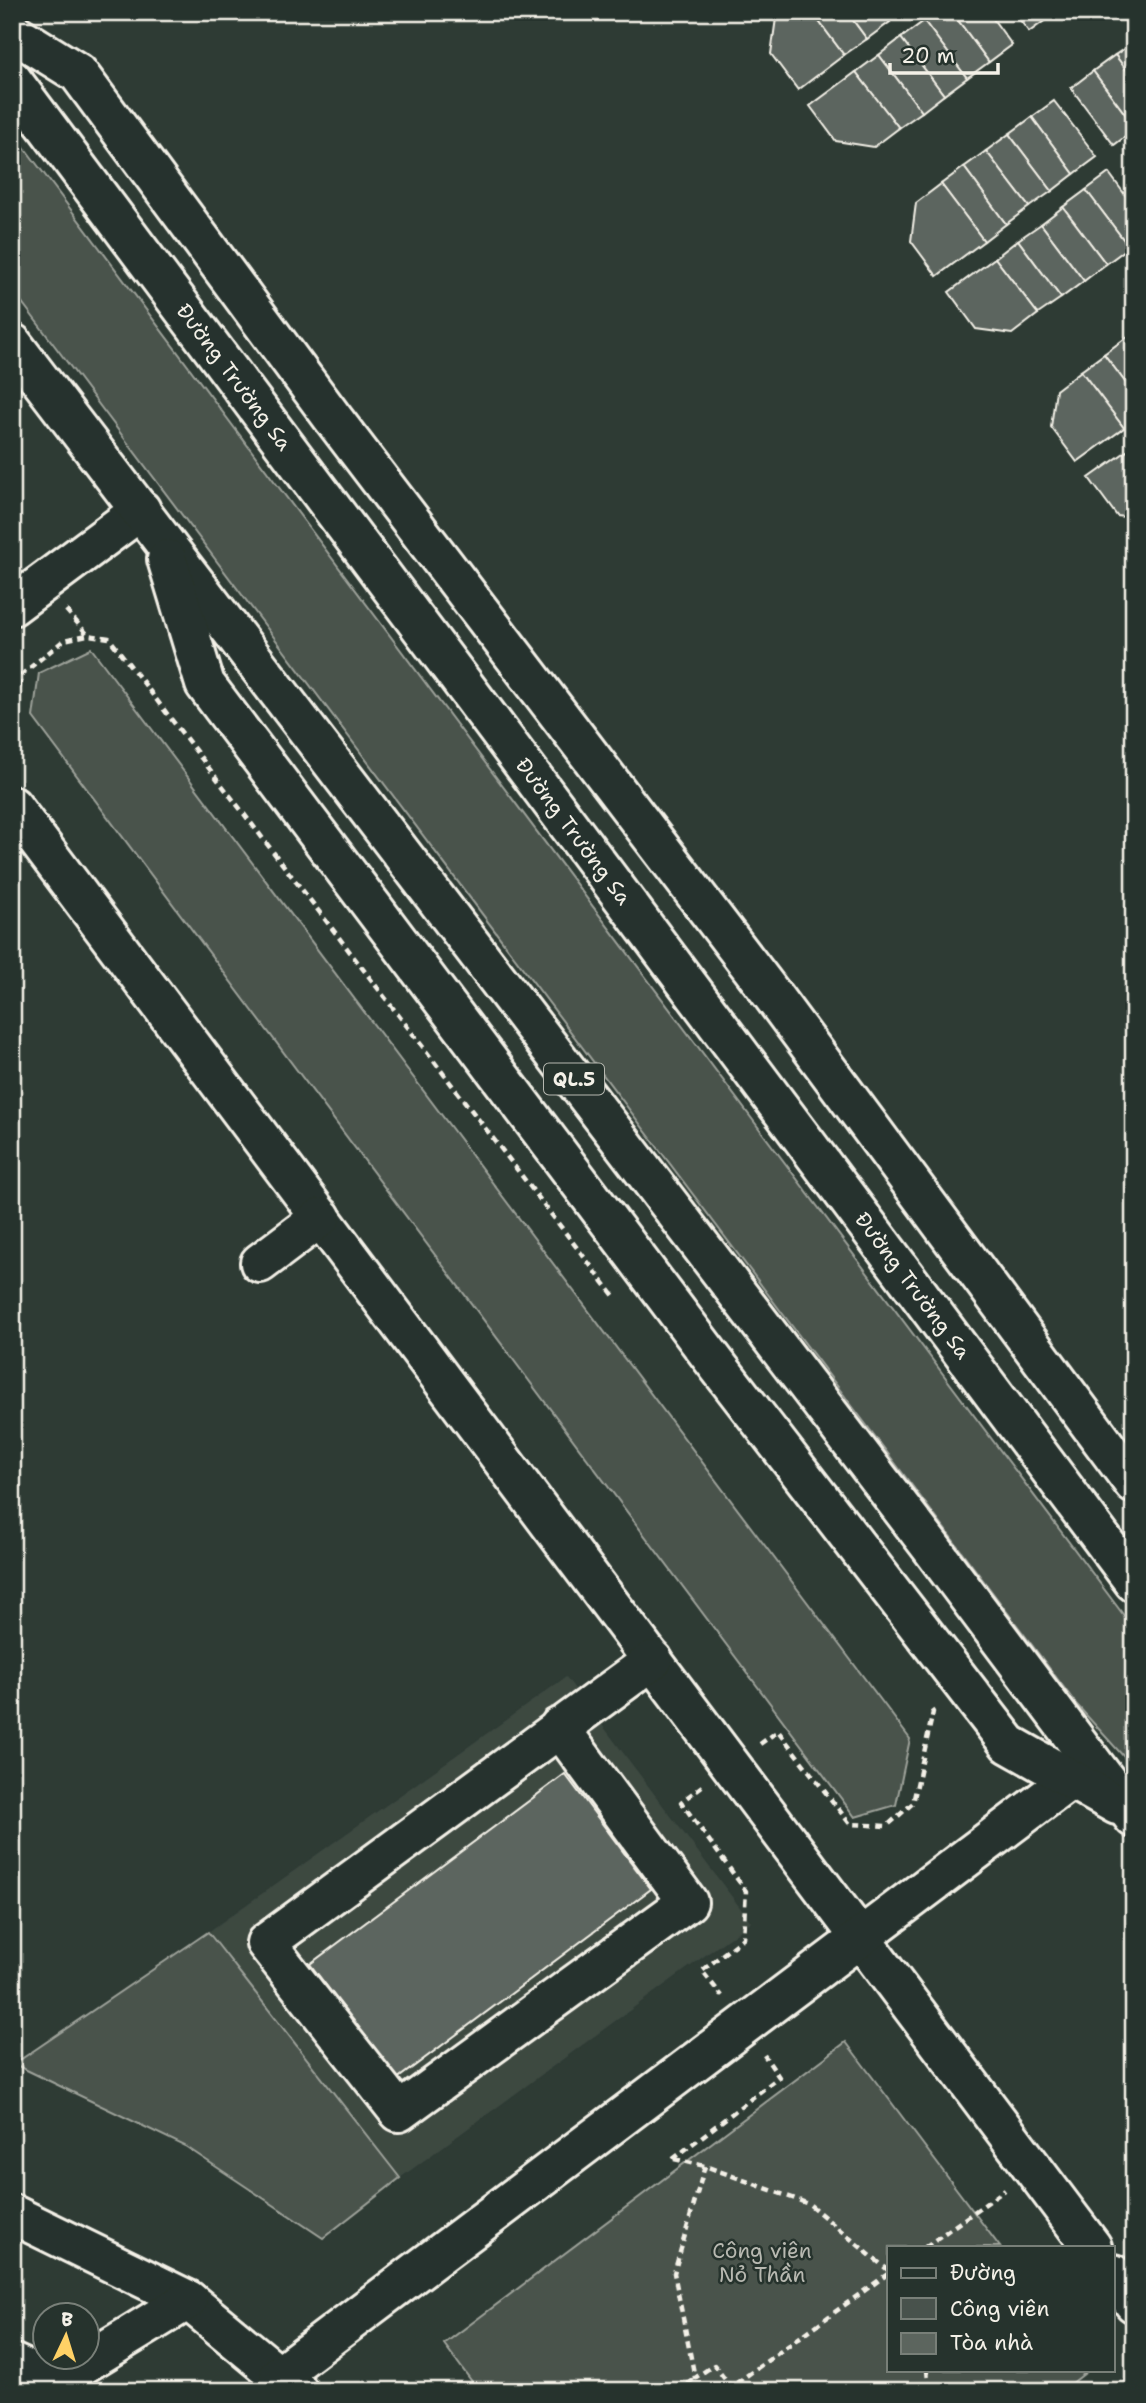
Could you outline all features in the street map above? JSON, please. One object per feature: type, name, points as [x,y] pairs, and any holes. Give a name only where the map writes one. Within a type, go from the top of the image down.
[{"type":"main road","points":[[12,32],[78,73],[332,417],[767,988],[1123,1470],[1065,1491]]},
{"type":"main road","name":"Đường Trường Sa","points":[[12,80],[1134,1582]]},
{"type":"main road","name":"QL.5","points":[[12,343],[930,1546],[1131,1814]]},
{"type":"main road","points":[[12,606],[42,584],[151,522]]},
{"type":"main road","name":"QL.5","points":[[151,522],[205,684],[714,1361],[1009,1744],[1131,1814]]},
{"type":"main road","points":[[12,806],[1091,2246]]},
{"type":"main road","points":[[260,1263],[321,1217]]},
{"type":"main road","points":[[883,1578],[930,1546]]},
{"type":"main road","points":[[559,1727],[688,1902],[399,2112],[266,1943],[559,1727],[653,1660]]},
{"type":"main road","points":[[12,2214],[188,2300],[288,2383],[744,2025],[1071,1779]]},
{"type":"main road","points":[[1114,2275],[1134,2303]]},
{"type":"main road","points":[[12,2363],[54,2382],[188,2300]]},
{"type":"path","points":[[12,546],[88,635]]},
{"type":"path","points":[[12,709],[17,706],[20,675],[64,640],[88,635],[109,638],[619,1302]]},
{"type":"path","points":[[887,2270],[809,2204],[705,2166],[673,2159],[779,2077],[744,2025],[702,1971],[743,1938],[746,1891],[681,1802],[778,1731],[850,1824],[887,1826],[913,1803],[933,1712],[924,1701]]},
{"type":"path","points":[[695,2378],[674,2273],[705,2166]]},
{"type":"path","points":[[926,2246],[1034,2169]]},
{"type":"path","points":[[678,2391],[715,2365],[732,2389],[887,2273]]},
{"type":"path","points":[[927,2372],[929,2391]]},
{"type":"shaded area","points":[[566,1677],[751,1922],[400,2178],[208,1932]]},
{"type":"green space","points":[[12,131],[1134,1629],[1134,1768],[1077,1705],[12,289]]},
{"type":"green space","points":[[91,648],[910,1739],[896,1805],[855,1817],[33,717],[39,673]]},
{"type":"green space","points":[[208,1932],[400,2178],[323,2238],[185,2146],[14,2064]]},
{"type":"green space","name":"Công viên Nỏ Thần","points":[[846,2042],[999,2246],[887,2246],[887,2372],[1086,2372],[1062,2391],[479,2391],[444,2344]]},
{"type":"building","points":[[783,12],[812,12],[844,55],[798,90],[771,54],[776,18]]},
{"type":"building","points":[[812,12],[847,12],[867,39],[844,55]]},
{"type":"building","points":[[847,12],[882,12],[890,22],[867,39]]},
{"type":"building","points":[[936,12],[952,12],[989,62],[967,78],[924,21]]},
{"type":"building","points":[[952,12],[988,12],[1012,45],[989,62]]},
{"type":"building","points":[[1014,12],[1048,12],[1051,16],[1029,32]]},
{"type":"building","points":[[924,21],[967,78],[944,95],[901,38]]},
{"type":"building","points":[[901,38],[944,95],[922,112],[879,55]]},
{"type":"building","points":[[1134,42],[1134,80],[1115,55]]},
{"type":"building","points":[[879,55],[922,112],[899,128],[856,72]]},
{"type":"building","points":[[1115,55],[1134,80],[1134,126],[1093,71]]},
{"type":"building","points":[[1093,71],[1134,126],[1134,130],[1114,145],[1071,88]]},
{"type":"building","points":[[856,72],[899,128],[874,147],[836,141],[810,106]]},
{"type":"building","points":[[1054,101],[1097,157],[1074,174],[1032,117]]},
{"type":"building","points":[[1032,117],[1074,174],[1052,191],[1009,134]]},
{"type":"building","points":[[1009,134],[1052,191],[1029,207],[986,151]]},
{"type":"building","points":[[986,151],[1029,207],[1006,224],[964,167]]},
{"type":"building","points":[[964,167],[1006,224],[984,241],[941,184]]},
{"type":"building","points":[[1109,173],[1134,207],[1134,243],[1129,247],[1086,190]]},
{"type":"building","points":[[941,184],[984,241],[937,276],[911,241],[916,203]]},
{"type":"building","points":[[1086,190],[1129,247],[1106,264],[1063,207]]},
{"type":"building","points":[[1063,207],[1106,264],[1084,281],[1041,224]]},
{"type":"building","points":[[1041,224],[1084,281],[1061,298],[1018,240]]},
{"type":"building","points":[[1018,240],[1061,298],[1038,314],[995,258]]},
{"type":"building","points":[[995,258],[1038,314],[1012,334],[976,329],[949,292]]},
{"type":"building","points":[[1127,337],[1134,347],[1134,394],[1104,354]]},
{"type":"building","points":[[1104,354],[1134,394],[1134,421],[1124,428],[1081,371]]},
{"type":"building","points":[[1081,371],[1124,428],[1077,462],[1051,427],[1056,390]]},
{"type":"building","points":[[1134,446],[1134,518],[1117,516],[1089,478]]},
{"type":"building","points":[[565,1774],[651,1889],[397,2079],[310,1964]]}]
